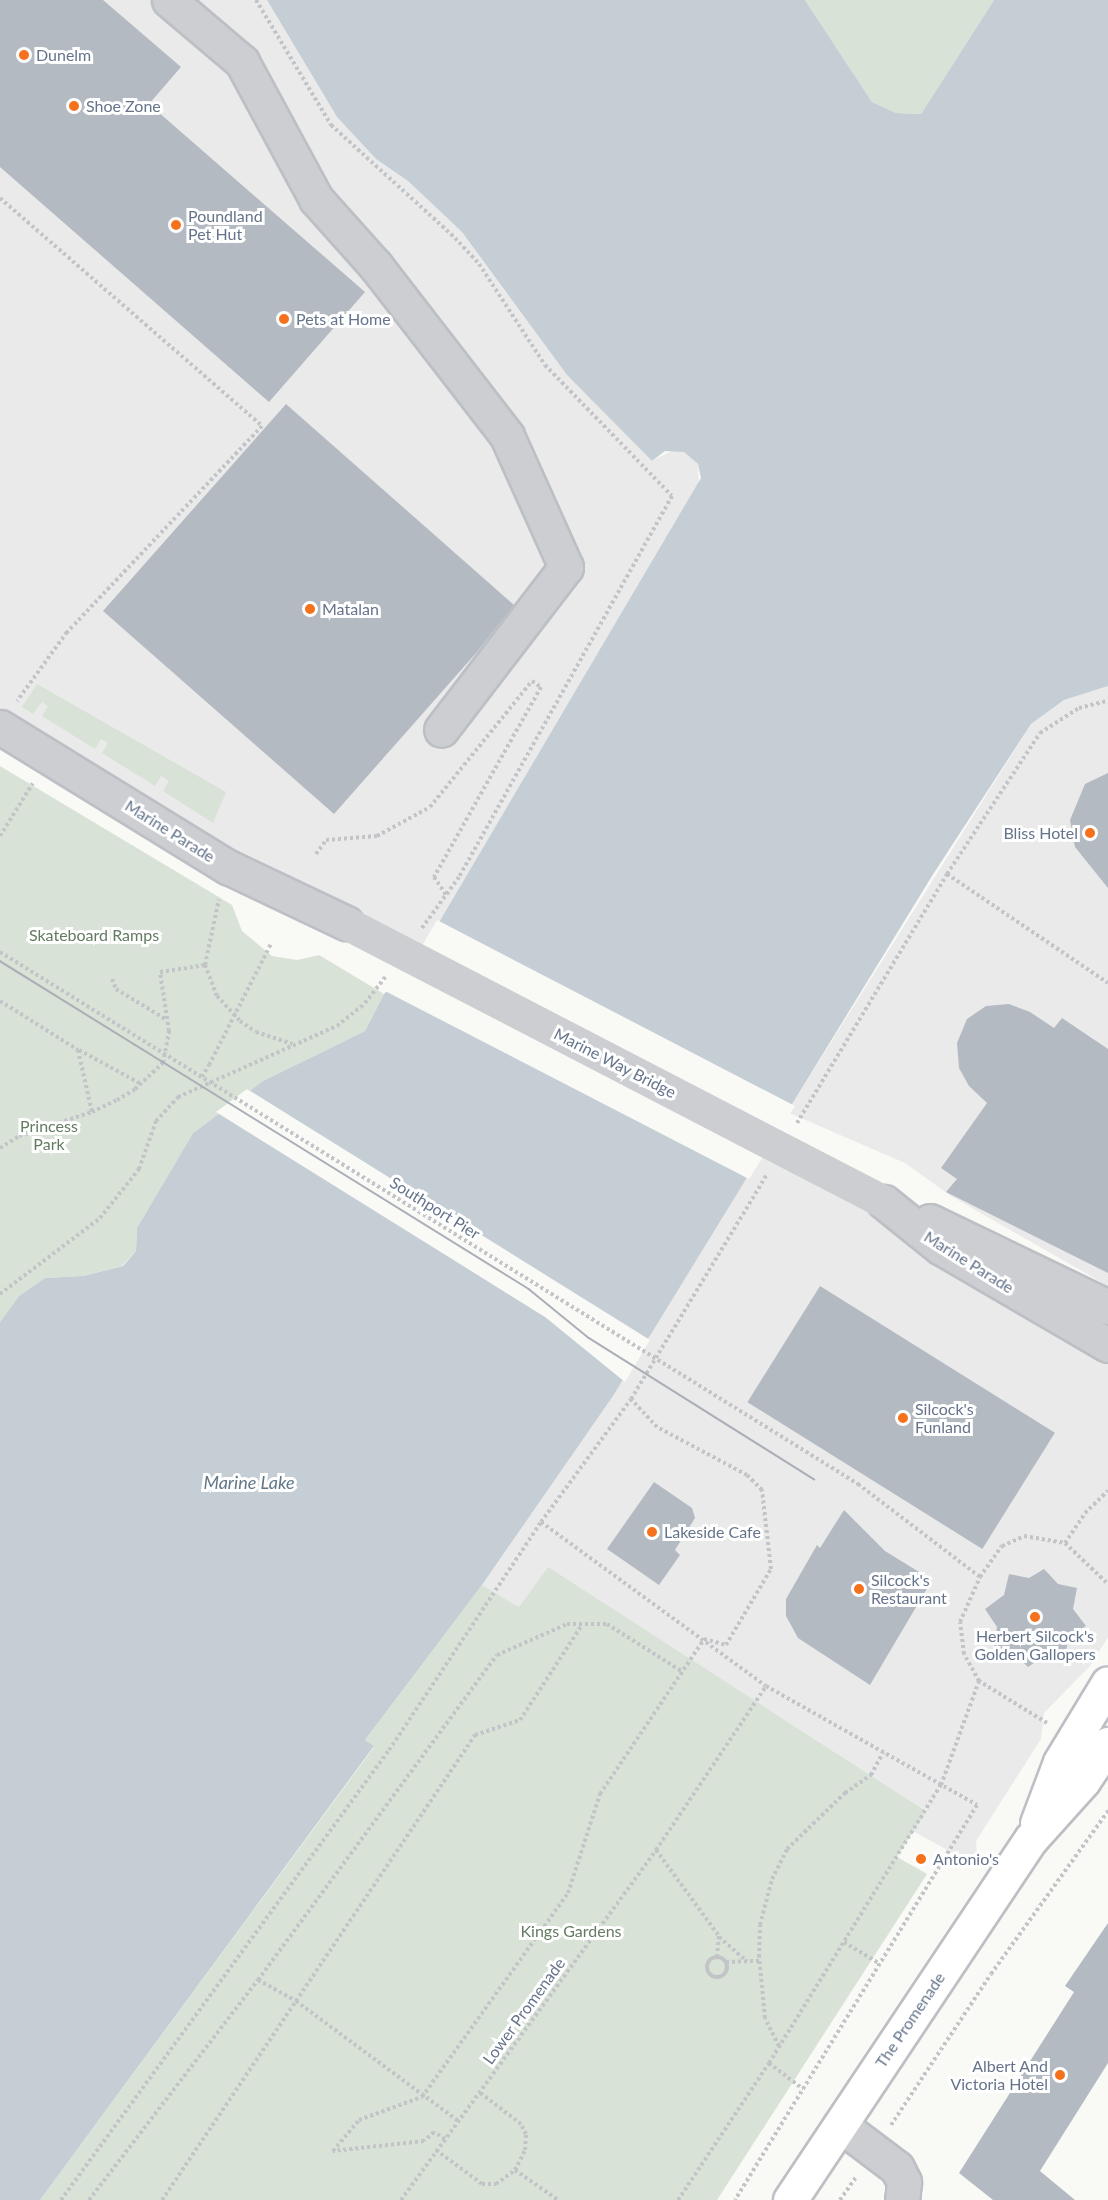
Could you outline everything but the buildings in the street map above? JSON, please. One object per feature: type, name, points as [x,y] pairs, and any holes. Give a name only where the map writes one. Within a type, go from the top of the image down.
[{"type":"main road","name":"The Promenade","points":[[1031,1839],[1060,1762],[1108,1683]]},
{"type":"main road","name":"The Promenade","points":[[790,2200],[1031,1839],[1083,1781],[1108,1744]]},
{"type":"street","points":[[169,0],[242,63],[316,200],[375,265],[507,436],[566,567],[441,730]]},
{"type":"street","name":"Marine Parade","points":[[0,727],[228,867],[346,923]]},
{"type":"street","name":"Marine Way Bridge","points":[[346,923],[884,1202]]},
{"type":"street","name":"Marine Parade","points":[[884,1202],[1003,1253],[1108,1307]]},
{"type":"street","name":"Marine Parade","points":[[884,1202],[940,1247],[1108,1345]]},
{"type":"street","name":"Marine Parade","points":[[1003,1253],[1047,1292],[1108,1325]]},
{"type":"street","points":[[840,2125],[875,2149],[897,2168],[904,2182],[902,2200]]},
{"type":"path","points":[[256,0],[331,125],[455,238],[479,264],[545,365],[672,496],[446,895],[419,931]]},
{"type":"path","points":[[0,198],[262,426],[67,632],[20,697]]},
{"type":"path","points":[[316,854],[326,840],[377,836],[430,807],[532,681],[542,687],[434,878],[446,895]]},
{"type":"path","points":[[795,1127],[947,874],[1040,733],[1079,708],[1108,701]]},
{"type":"path","points":[[0,836],[36,777]]},
{"type":"path","points":[[947,874],[1108,983]]},
{"type":"path","points":[[221,894],[205,965],[217,996],[240,1021],[256,1032],[293,1045]]},
{"type":"path","points":[[202,1077],[271,944]]},
{"type":"path","name":"Southport Pier","points":[[0,952],[858,1484],[980,1577]]},
{"type":"path","points":[[0,1148],[19,1136],[92,1112],[141,1084],[164,1062],[167,1020],[160,972],[205,965]]},
{"type":"path","points":[[0,1294],[99,1218],[139,1169],[156,1120],[178,1097],[337,1026],[365,1004],[392,967]]},
{"type":"path","points":[[112,979],[116,989],[167,1020]]},
{"type":"path","points":[[0,1001],[78,1050],[141,1084]]},
{"type":"path","points":[[78,1050],[92,1112]]},
{"type":"path","points":[[61,2200],[389,1750],[542,1522],[631,1399],[771,1167]]},
{"type":"path","points":[[631,1399],[657,1427],[747,1476],[762,1490],[771,1569],[726,1645],[704,1639]]},
{"type":"path","points":[[1065,1543],[1085,1513],[1108,1491]]},
{"type":"path","points":[[542,1522],[766,1686],[977,1805],[735,2200]]},
{"type":"path","points":[[1075,1737],[979,1681],[964,1654],[960,1622],[980,1577],[1002,1546],[1024,1536],[1065,1543],[1108,1584]]},
{"type":"path","points":[[89,2200],[258,1980],[497,1655],[557,1628],[582,1624],[607,1624],[683,1672]]},
{"type":"path","points":[[162,2200],[475,1735],[520,1720],[582,1624]]},
{"type":"path","points":[[445,2139],[434,2132],[424,2141],[333,2151],[359,2120],[422,2097],[568,1893],[600,1794],[704,1639]]},
{"type":"path","points":[[678,2200],[769,2063],[941,1785],[979,1681]]},
{"type":"path","name":"Lower Promenade","points":[[401,2200],[656,1850],[766,1686]]},
{"type":"path","points":[[779,2047],[765,2018],[759,1961],[760,1925],[772,1879],[787,1849],[846,1793],[871,1774],[883,1752]]},
{"type":"path","points":[[840,2200],[992,1974],[1108,1811]]},
{"type":"path","points":[[656,1850],[719,1936],[747,1961]]},
{"type":"path","points":[[719,1936],[717,1956],[707,1964],[711,1975],[723,1974],[726,1962]]},
{"type":"path","points":[[844,1942],[880,1964]]},
{"type":"path","points":[[717,1956],[726,1962],[759,1961]]},
{"type":"path","points":[[258,1980],[296,2001],[422,2097],[458,2121]]},
{"type":"path","points":[[769,2063],[803,2089]]},
{"type":"path","points":[[436,2150],[482,2184],[496,2184],[515,2170],[525,2150],[526,2134],[521,2124],[479,2092]]},
{"type":"path","points":[[515,2170],[558,2200]]},
{"type":"shaded area","points":[[0,0],[267,0],[337,117],[376,159],[408,181],[462,232],[567,375],[652,461],[674,450],[684,452],[698,464],[699,486],[418,958],[0,727]]},
{"type":"shaded area","points":[[1108,686],[1108,1286],[951,1196],[905,1163],[787,1112],[1031,724],[1064,700]]},
{"type":"shaded area","points":[[766,1145],[1108,1345],[1108,1637],[1090,1666],[1044,1713],[1041,1739],[976,1841],[978,1867],[913,1831],[925,1810],[548,1568],[519,1607],[482,1585],[613,1396]]},
{"type":"green space","points":[[805,0],[994,0],[921,114],[896,113],[872,102]]},
{"type":"green space","points":[[37,684],[226,792],[213,823],[163,791],[169,781],[161,776],[155,786],[102,753],[108,743],[101,739],[95,749],[42,716],[48,706],[42,702],[33,714],[22,707]]},
{"type":"green space","points":[[0,766],[232,905],[242,931],[272,956],[297,960],[319,955],[384,994],[365,1031],[263,1081],[193,1133],[137,1228],[136,1251],[122,1266],[83,1276],[45,1278],[19,1296],[0,1322]]},
{"type":"green space","name":"Kings Gardens","points":[[548,1567],[926,1811],[897,1857],[927,1874],[717,2200],[40,2200],[374,1747],[365,1740],[482,1585],[519,1607]]},
{"type":"water","name":"Marine Lake","points":[[267,0],[805,0],[872,102],[896,113],[921,114],[994,0],[1108,0],[1108,686],[1064,700],[1031,724],[932,876],[613,1396],[482,1585],[365,1740],[374,1746],[40,2200],[0,2200],[0,1322],[19,1296],[45,1278],[83,1276],[123,1266],[136,1251],[137,1228],[193,1133],[263,1081],[365,1031],[384,994],[418,958],[701,478],[698,464],[684,452],[665,451],[652,461],[567,375],[462,232],[408,181],[376,159],[337,117]]},
{"type":"pier","points":[[437,920],[795,1106],[749,1179],[383,990],[416,956]]},
{"type":"pier","points":[[247,1089],[650,1340],[625,1382],[545,1317],[216,1112]]},
{"type":"tram line","points":[[0,961],[529,1289],[589,1338],[814,1479]]},
{"type":"place","name":"Dunelm","points":[[24,55]]},
{"type":"place","name":"Shoe Zone","points":[[74,106]]},
{"type":"place","name":"Poundland Pet Hut","points":[[176,225]]},
{"type":"place","name":"Pets at Home","points":[[284,319]]},
{"type":"place","name":"Matalan","points":[[310,609]]},
{"type":"place","name":"Bliss Hotel","points":[[1090,833]]},
{"type":"place","name":"Silcock's Funland","points":[[903,1418]]},
{"type":"place","name":"Lakeside Cafe","points":[[652,1532]]},
{"type":"place","name":"Silcock's Restaurant","points":[[859,1589]]},
{"type":"place","name":"Herbert Silcock's Golden Gallopers","points":[[1035,1617]]},
{"type":"place","name":"Antonio's","points":[[921,1859]]},
{"type":"place","name":"Albert And Victoria Hotel","points":[[1060,2075]]},
{"type":"park label","name":"Skateboard Ramps","points":[[94,935]]},
{"type":"park label","name":"Princess Park","points":[[49,1135]]}]
